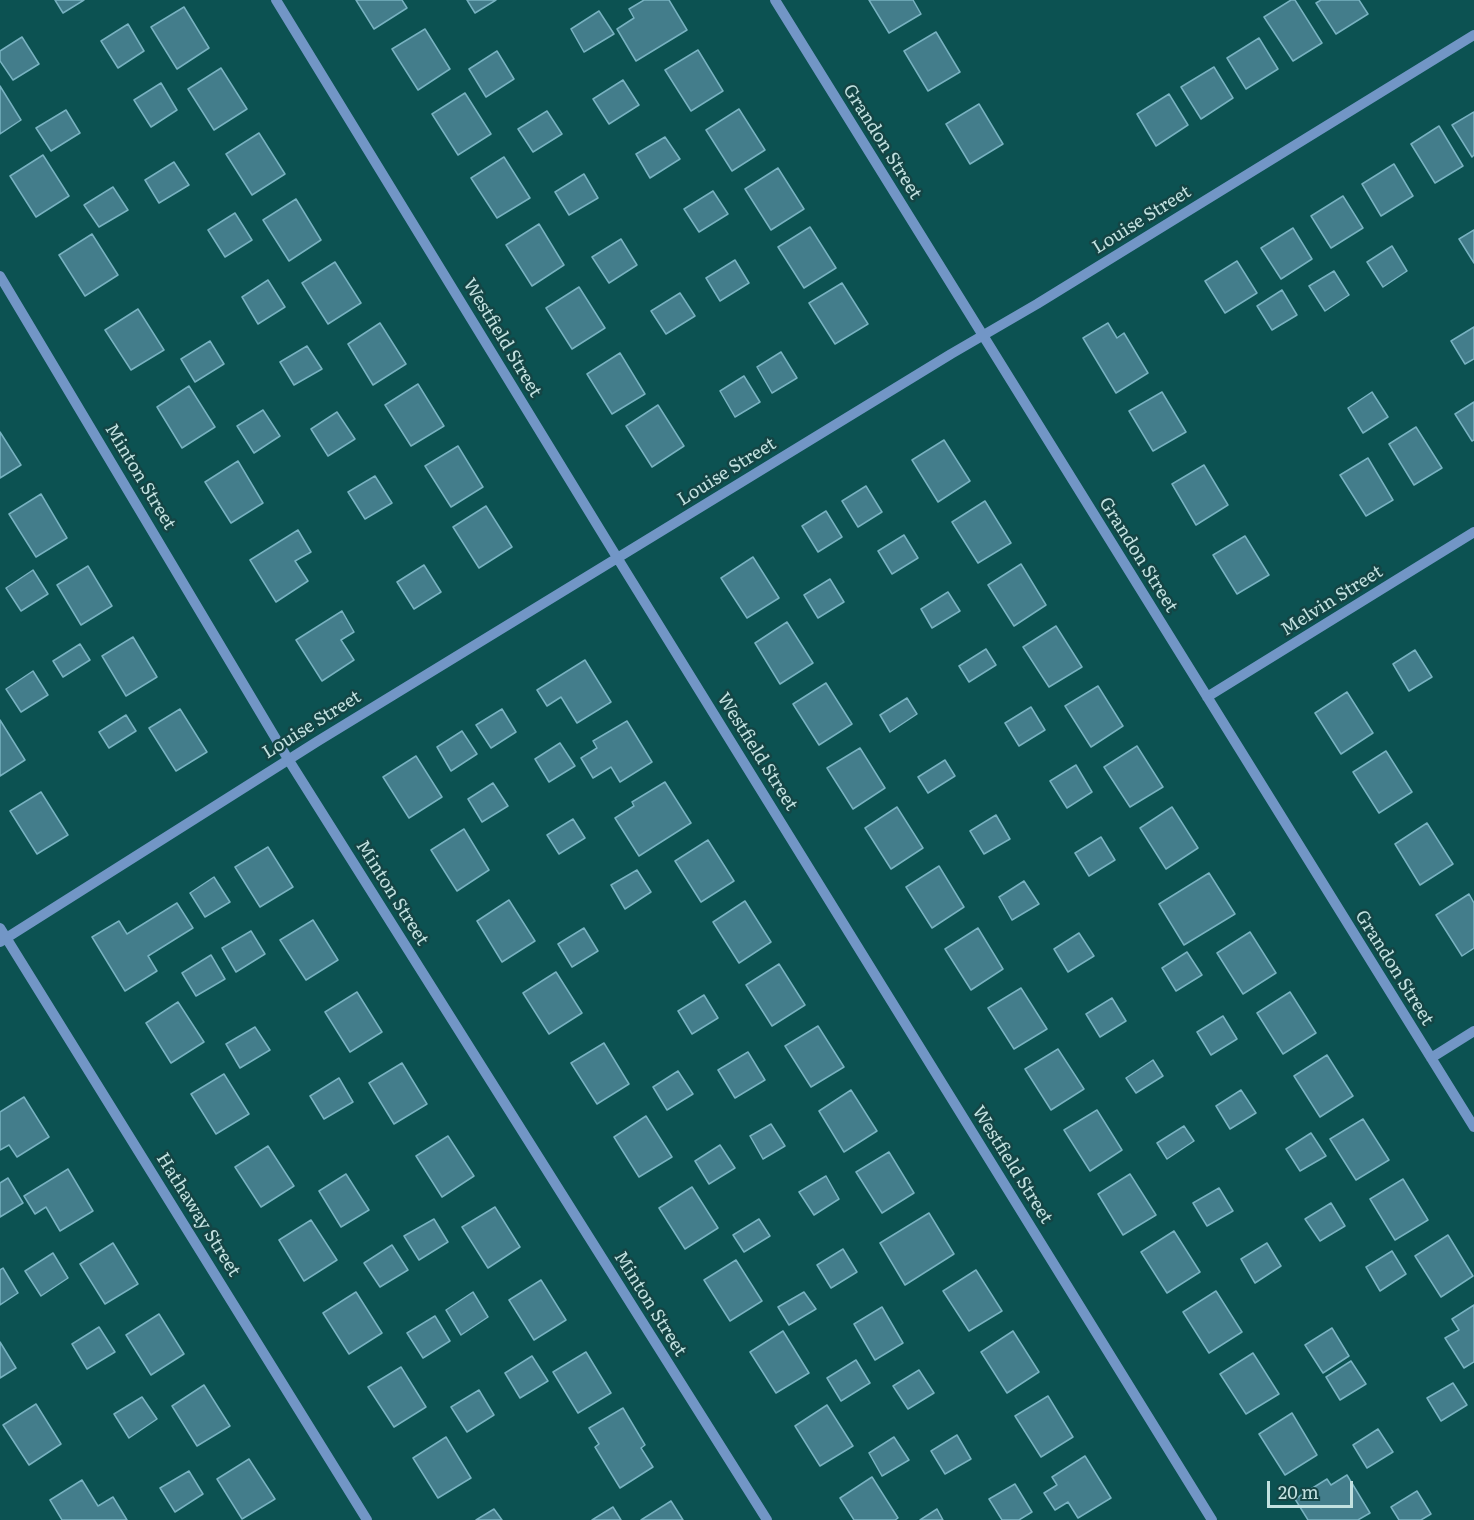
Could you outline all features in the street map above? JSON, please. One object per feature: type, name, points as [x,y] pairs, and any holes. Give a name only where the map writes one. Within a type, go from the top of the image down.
[{"type":"street","name":"Westfield Street","points":[[276,0],[618,559],[1212,1520]]},
{"type":"street","name":"Grandon Street","points":[[775,0],[1474,1127]]},
{"type":"street","name":"Louise Street","points":[[3,940],[288,759],[1474,35]]},
{"type":"street","name":"Minton Street","points":[[0,276],[288,759],[767,1520]]},
{"type":"street","name":"Melvin Street","points":[[1207,697],[1474,532]]},
{"type":"street","name":"Hathaway Street","points":[[0,928],[3,940],[367,1520]]},
{"type":"street","points":[[1431,1058],[1474,1031]]},
{"type":"building","points":[[55,0],[84,0],[63,13]]},
{"type":"building","points":[[356,0],[402,0],[407,8],[374,29]]},
{"type":"building","points":[[467,0],[496,0],[475,13]]},
{"type":"building","points":[[644,0],[669,0],[687,30],[636,61],[617,29],[634,18],[629,9]]},
{"type":"building","points":[[869,0],[913,0],[921,14],[889,33]]},
{"type":"building","points":[[1291,0],[1295,0],[1322,43],[1293,61],[1264,17]]},
{"type":"building","points":[[1321,0],[1359,0],[1368,14],[1336,34],[1316,3]]},
{"type":"building","points":[[184,7],[209,48],[177,69],[151,27]]},
{"type":"building","points":[[599,11],[614,34],[584,52],[571,29]]},
{"type":"building","points":[[128,24],[144,51],[118,68],[101,41]]},
{"type":"building","points":[[425,29],[450,69],[418,90],[392,49]]},
{"type":"building","points":[[936,32],[960,72],[928,91],[904,51]]},
{"type":"building","points":[[22,37],[39,64],[13,80],[0,61],[0,51]]},
{"type":"building","points":[[1259,38],[1278,69],[1246,89],[1227,58]]},
{"type":"building","points":[[698,50],[723,91],[691,111],[665,70]]},
{"type":"building","points":[[497,51],[514,79],[486,97],[469,69]]},
{"type":"building","points":[[1214,67],[1233,98],[1201,119],[1181,87]]},
{"type":"building","points":[[221,68],[247,109],[214,130],[188,89]]},
{"type":"building","points":[[623,80],[639,105],[609,124],[593,99]]},
{"type":"building","points":[[161,83],[177,110],[151,127],[134,100]]},
{"type":"building","points":[[0,86],[21,120],[0,134]]},
{"type":"building","points":[[465,93],[491,134],[458,155],[432,114]]},
{"type":"building","points":[[1169,94],[1188,125],[1156,146],[1137,114]]},
{"type":"building","points":[[979,104],[1003,144],[970,164],[946,124]]},
{"type":"building","points":[[739,109],[765,150],[732,171],[706,130]]},
{"type":"building","points":[[66,110],[80,133],[51,151],[36,128]]},
{"type":"building","points":[[547,111],[562,134],[533,152],[518,129]]},
{"type":"building","points":[[1474,112],[1474,155],[1472,157],[1452,125]]},
{"type":"building","points":[[1439,126],[1463,166],[1435,183],[1411,144]]},
{"type":"building","points":[[259,133],[285,174],[252,195],[226,154]]},
{"type":"building","points":[[665,137],[680,159],[650,178],[636,154]]},
{"type":"building","points":[[43,155],[69,196],[36,217],[10,176]]},
{"type":"building","points":[[504,157],[530,198],[497,218],[471,178]]},
{"type":"building","points":[[174,162],[189,185],[159,203],[145,180]]},
{"type":"building","points":[[1394,164],[1413,196],[1381,216],[1362,184]]},
{"type":"building","points":[[778,168],[804,209],[771,230],[745,189]]},
{"type":"building","points":[[584,174],[598,198],[569,215],[555,192]]},
{"type":"building","points":[[113,187],[128,210],[99,227],[84,205]]},
{"type":"building","points":[[713,191],[728,214],[699,232],[684,209]]},
{"type":"building","points":[[1343,196],[1363,228],[1331,248],[1311,216]]},
{"type":"building","points":[[296,199],[321,240],[289,261],[263,220]]},
{"type":"building","points":[[235,213],[252,240],[225,257],[208,230]]},
{"type":"building","points":[[539,224],[564,265],[532,286],[506,245]]},
{"type":"building","points":[[810,227],[836,268],[804,288],[778,247]]},
{"type":"building","points":[[1293,228],[1312,259],[1281,279],[1261,248]]},
{"type":"building","points":[[1474,230],[1474,263],[1459,239]]},
{"type":"building","points":[[92,234],[118,275],[85,296],[59,255]]},
{"type":"building","points":[[621,239],[637,265],[609,283],[592,257]]},
{"type":"building","points":[[1392,246],[1407,271],[1383,287],[1367,262]]},
{"type":"building","points":[[735,260],[749,283],[720,301],[706,278]]},
{"type":"building","points":[[1237,261],[1257,293],[1225,313],[1205,281]]},
{"type":"building","points":[[335,262],[361,303],[328,324],[302,283]]},
{"type":"building","points":[[1334,271],[1349,295],[1325,311],[1309,286]]},
{"type":"building","points":[[268,280],[285,307],[258,324],[242,297]]},
{"type":"building","points":[[842,283],[868,324],[835,344],[809,303]]},
{"type":"building","points":[[579,287],[605,328],[572,349],[546,308]]},
{"type":"building","points":[[1282,290],[1297,315],[1272,330],[1257,306]]},
{"type":"building","points":[[680,293],[695,316],[666,334],[651,311]]},
{"type":"building","points":[[138,309],[164,350],[131,370],[105,330]]},
{"type":"building","points":[[380,323],[406,364],[373,385],[348,344]]},
{"type":"building","points":[[1108,323],[1117,338],[1124,333],[1148,373],[1116,393],[1083,338]]},
{"type":"building","points":[[1474,327],[1474,359],[1465,364],[1451,341]]},
{"type":"building","points":[[210,341],[224,364],[195,382],[181,359]]},
{"type":"building","points":[[307,346],[322,369],[294,385],[280,362]]},
{"type":"building","points":[[781,352],[797,378],[772,393],[757,367]]},
{"type":"building","points":[[620,353],[645,394],[612,414],[587,374]]},
{"type":"building","points":[[744,376],[760,402],[735,417],[720,391]]},
{"type":"building","points":[[418,384],[444,426],[411,446],[385,405]]},
{"type":"building","points":[[189,386],[215,427],[182,448],[157,407]]},
{"type":"building","points":[[1162,392],[1186,432],[1153,451],[1129,411]]},
{"type":"building","points":[[1372,392],[1388,417],[1363,433],[1348,408]]},
{"type":"building","points":[[1474,402],[1474,440],[1472,441],[1455,414]]},
{"type":"building","points":[[658,405],[684,446],[652,467],[626,426]]},
{"type":"building","points":[[263,410],[280,436],[254,453],[237,426]]},
{"type":"building","points":[[337,412],[355,439],[328,456],[311,429]]},
{"type":"building","points":[[1416,427],[1442,468],[1414,485],[1389,444]]},
{"type":"building","points":[[0,432],[21,465],[0,478]]},
{"type":"building","points":[[944,440],[970,481],[938,502],[912,460]]},
{"type":"building","points":[[458,446],[483,487],[451,507],[425,466]]},
{"type":"building","points":[[1368,458],[1393,500],[1366,516],[1340,475]]},
{"type":"building","points":[[238,461],[263,503],[231,523],[205,482]]},
{"type":"building","points":[[1204,465],[1228,505],[1196,525],[1172,484]]},
{"type":"building","points":[[375,476],[392,503],[365,519],[348,492]]},
{"type":"building","points":[[866,486],[882,512],[858,527],[842,501]]},
{"type":"building","points":[[41,494],[67,538],[36,557],[9,514]]},
{"type":"building","points":[[985,501],[1011,543],[978,563],[952,522]]},
{"type":"building","points":[[486,506],[512,547],[479,568],[453,527]]},
{"type":"building","points":[[826,511],[842,537],[818,552],[802,526]]},
{"type":"building","points":[[298,530],[311,552],[295,561],[308,581],[276,602],[250,560]]},
{"type":"building","points":[[904,535],[918,558],[892,574],[878,551]]},
{"type":"building","points":[[1245,536],[1269,575],[1237,594],[1213,555]]},
{"type":"building","points":[[753,557],[779,598],[747,618],[721,578]]},
{"type":"building","points":[[1021,564],[1046,605],[1014,626],[988,585]]},
{"type":"building","points":[[424,565],[441,592],[414,609],[397,582]]},
{"type":"building","points":[[88,566],[112,606],[81,625],[57,585]]},
{"type":"building","points":[[33,570],[48,594],[21,611],[6,588]]},
{"type":"building","points":[[830,579],[844,602],[818,618],[804,595]]},
{"type":"building","points":[[948,592],[960,611],[932,628],[921,609]]},
{"type":"building","points":[[342,611],[354,632],[341,640],[354,660],[322,681],[296,640]]},
{"type":"building","points":[[787,622],[813,663],[780,684],[755,643]]},
{"type":"building","points":[[1056,626],[1082,667],[1049,687],[1023,647]]},
{"type":"building","points":[[133,637],[157,677],[126,696],[102,656]]},
{"type":"building","points":[[80,644],[90,660],[63,677],[53,661]]},
{"type":"building","points":[[986,649],[996,665],[969,682],[959,666]]},
{"type":"building","points":[[1415,650],[1432,677],[1409,691],[1393,664]]},
{"type":"building","points":[[585,660],[611,702],[577,723],[561,697],[547,706],[537,690]]},
{"type":"building","points":[[33,671],[48,695],[21,712],[6,689]]},
{"type":"building","points":[[826,683],[852,724],[819,745],[793,704]]},
{"type":"building","points":[[1098,686],[1123,726],[1091,747],[1065,706]]},
{"type":"building","points":[[1347,692],[1373,733],[1341,754],[1315,713]]},
{"type":"building","points":[[907,698],[917,714],[890,732],[880,715]]},
{"type":"building","points":[[1031,707],[1045,730],[1019,746],[1005,723]]},
{"type":"building","points":[[180,709],[207,752],[176,771],[149,728]]},
{"type":"building","points":[[502,709],[516,732],[491,748],[476,725]]},
{"type":"building","points":[[126,715],[136,731],[109,748],[99,732]]},
{"type":"building","points":[[0,720],[25,760],[0,776]]},
{"type":"building","points":[[627,721],[652,762],[620,782],[611,767],[593,778],[581,758],[597,748],[593,741]]},
{"type":"building","points":[[462,731],[477,754],[451,771],[437,747]]},
{"type":"building","points":[[560,743],[575,766],[549,782],[535,759]]},
{"type":"building","points":[[1137,746],[1163,787],[1130,807],[1104,767]]},
{"type":"building","points":[[860,748],[885,788],[853,809],[827,768]]},
{"type":"building","points":[[1386,751],[1412,792],[1379,813],[1353,772]]},
{"type":"building","points":[[416,756],[442,797],[409,818],[383,777]]},
{"type":"building","points":[[945,760],[955,776],[928,793],[918,777]]},
{"type":"building","points":[[1076,765],[1092,792],[1067,808],[1050,781]]},
{"type":"building","points":[[665,782],[691,823],[639,856],[615,818],[634,806],[632,802]]},
{"type":"building","points":[[493,783],[508,806],[482,822],[468,799]]},
{"type":"building","points":[[41,792],[68,835],[37,854],[10,811]]},
{"type":"building","points":[[897,807],[923,848],[891,869],[865,828]]},
{"type":"building","points":[[1172,807],[1198,848],[1166,869],[1140,828]]},
{"type":"building","points":[[996,815],[1010,839],[984,854],[970,831]]},
{"type":"building","points":[[573,819],[585,838],[559,854],[547,835]]},
{"type":"building","points":[[1427,823],[1453,864],[1420,885],[1395,844]]},
{"type":"building","points":[[464,829],[489,870],[457,891],[431,850]]},
{"type":"building","points":[[1101,837],[1115,860],[1089,876],[1075,853]]},
{"type":"building","points":[[708,840],[734,881],[701,902],[675,861]]},
{"type":"building","points":[[268,847],[293,887],[260,907],[235,867]]},
{"type":"building","points":[[939,866],[964,907],[932,928],[906,887]]},
{"type":"building","points":[[637,870],[651,892],[625,909],[611,885]]},
{"type":"building","points":[[1209,873],[1235,914],[1184,945],[1159,904]]},
{"type":"building","points":[[214,877],[230,902],[205,917],[190,893]]},
{"type":"building","points":[[1024,881],[1039,904],[1012,920],[999,897]]},
{"type":"building","points":[[1469,894],[1474,903],[1474,948],[1462,956],[1436,915]]},
{"type":"building","points":[[509,900],[535,941],[502,962],[477,921]]},
{"type":"building","points":[[745,901],[771,942],[739,963],[713,922]]},
{"type":"building","points":[[177,903],[193,928],[148,956],[157,971],[125,991],[92,937],[119,921],[127,934]]},
{"type":"building","points":[[313,920],[338,960],[306,980],[280,940]]},
{"type":"building","points":[[584,928],[598,951],[572,967],[558,944]]},
{"type":"building","points":[[978,928],[1003,969],[971,990],[945,949]]},
{"type":"building","points":[[251,931],[265,954],[236,972],[222,948]]},
{"type":"building","points":[[1250,932],[1276,973],[1243,994],[1217,953]]},
{"type":"building","points":[[1079,933],[1094,956],[1068,972],[1054,949]]},
{"type":"building","points":[[1187,952],[1202,975],[1176,991],[1162,968]]},
{"type":"building","points":[[211,955],[225,979],[196,996],[182,973]]},
{"type":"building","points":[[779,964],[805,1005],[772,1026],[746,985]]},
{"type":"building","points":[[556,972],[582,1013],[549,1034],[523,993]]},
{"type":"building","points":[[1021,988],[1047,1029],[1014,1049],[988,1008]]},
{"type":"building","points":[[357,992],[382,1032],[350,1052],[325,1012]]},
{"type":"building","points":[[1290,992],[1316,1033],[1283,1054],[1257,1013]]},
{"type":"building","points":[[704,995],[718,1018],[692,1034],[678,1011]]},
{"type":"building","points":[[1112,998],[1126,1021],[1100,1037],[1086,1014]]},
{"type":"building","points":[[178,1002],[204,1042],[171,1063],[146,1023]]},
{"type":"building","points":[[1223,1016],[1237,1039],[1211,1055],[1197,1032]]},
{"type":"building","points":[[818,1026],[844,1067],[811,1087],[785,1046]]},
{"type":"building","points":[[255,1027],[270,1050],[240,1068],[226,1044]]},
{"type":"building","points":[[604,1043],[629,1084],[597,1104],[571,1063]]},
{"type":"building","points":[[1058,1049],[1084,1089],[1051,1110],[1025,1069]]},
{"type":"building","points":[[748,1052],[765,1080],[735,1098],[718,1070]]},
{"type":"building","points":[[1327,1055],[1353,1096],[1320,1117],[1294,1076]]},
{"type":"building","points":[[1153,1060],[1163,1076],[1136,1093],[1126,1078]]},
{"type":"building","points":[[402,1063],[427,1104],[394,1124],[369,1083]]},
{"type":"building","points":[[678,1071],[693,1094],[667,1110],[653,1087]]},
{"type":"building","points":[[224,1074],[249,1114],[216,1134],[191,1094]]},
{"type":"building","points":[[339,1078],[353,1102],[324,1119],[310,1096]]},
{"type":"building","points":[[851,1090],[877,1131],[844,1152],[819,1111]]},
{"type":"building","points":[[1241,1090],[1256,1113],[1230,1129],[1216,1106]]},
{"type":"building","points":[[24,1097],[49,1137],[17,1157],[9,1145],[0,1150],[0,1112]]},
{"type":"building","points":[[1097,1110],[1122,1150],[1090,1171],[1064,1130]]},
{"type":"building","points":[[646,1116],[672,1157],[639,1177],[614,1137]]},
{"type":"building","points":[[1363,1119],[1389,1160],[1356,1180],[1330,1139]]},
{"type":"building","points":[[771,1124],[785,1146],[763,1159],[750,1136]]},
{"type":"building","points":[[1184,1126],[1194,1141],[1167,1159],[1157,1143]]},
{"type":"building","points":[[1311,1133],[1326,1156],[1300,1171],[1286,1149]]},
{"type":"building","points":[[448,1136],[474,1176],[442,1197],[416,1156]]},
{"type":"building","points":[[720,1145],[735,1168],[709,1184],[695,1161]]},
{"type":"building","points":[[268,1146],[294,1186],[261,1207],[235,1167]]},
{"type":"building","points":[[889,1152],[914,1193],[882,1213],[856,1172]]},
{"type":"building","points":[[68,1169],[93,1211],[60,1231],[46,1207],[35,1214],[24,1196]]},
{"type":"building","points":[[346,1174],[369,1210],[341,1227],[319,1191]]},
{"type":"building","points":[[1130,1174],[1156,1215],[1123,1235],[1098,1194]]},
{"type":"building","points":[[826,1176],[839,1199],[814,1215],[799,1192]]},
{"type":"building","points":[[8,1178],[23,1203],[0,1217],[0,1183]]},
{"type":"building","points":[[1403,1179],[1428,1220],[1395,1240],[1370,1199]]},
{"type":"building","points":[[692,1187],[718,1228],[685,1249],[659,1208]]},
{"type":"building","points":[[1219,1188],[1233,1211],[1207,1226],[1193,1203]]},
{"type":"building","points":[[1331,1203],[1345,1226],[1320,1241],[1305,1219]]},
{"type":"building","points":[[495,1207],[520,1247],[488,1268],[462,1227]]},
{"type":"building","points":[[929,1213],[954,1254],[905,1285],[880,1243]]},
{"type":"building","points":[[434,1219],[448,1242],[419,1260],[404,1236]]},
{"type":"building","points":[[759,1219],[770,1236],[744,1252],[733,1235]]},
{"type":"building","points":[[311,1220],[337,1260],[304,1281],[279,1240]]},
{"type":"building","points":[[1174,1231],[1200,1272],[1167,1293],[1141,1252]]},
{"type":"building","points":[[1448,1235],[1473,1276],[1441,1297],[1415,1256]]},
{"type":"building","points":[[113,1243],[138,1284],[105,1304],[80,1264]]},
{"type":"building","points":[[1267,1243],[1281,1266],[1255,1283],[1241,1259]]},
{"type":"building","points":[[392,1245],[408,1270],[380,1287],[364,1263]]},
{"type":"building","points":[[843,1249],[857,1272],[831,1288],[817,1265]]},
{"type":"building","points":[[1392,1251],[1406,1274],[1380,1291],[1366,1267]]},
{"type":"building","points":[[53,1253],[68,1278],[41,1296],[25,1271]]},
{"type":"building","points":[[736,1260],[762,1301],[730,1321],[704,1280]]},
{"type":"building","points":[[3,1268],[18,1293],[0,1305],[0,1270]]},
{"type":"building","points":[[976,1270],[1002,1311],[969,1331],[943,1291]]},
{"type":"building","points":[[541,1280],[566,1320],[534,1340],[509,1300]]},
{"type":"building","points":[[1216,1291],[1242,1332],[1209,1353],[1183,1312]]},
{"type":"building","points":[[356,1292],[382,1333],[349,1354],[323,1313]]},
{"type":"building","points":[[473,1292],[488,1317],[461,1335],[446,1310]]},
{"type":"building","points":[[804,1292],[816,1309],[789,1325],[778,1307]]},
{"type":"building","points":[[1474,1305],[1474,1362],[1464,1368],[1445,1338],[1459,1330],[1452,1319]]},
{"type":"building","points":[[882,1307],[903,1343],[875,1360],[854,1324]]},
{"type":"building","points":[[159,1314],[184,1354],[151,1375],[126,1335]]},
{"type":"building","points":[[435,1316],[450,1341],[423,1358],[407,1333]]},
{"type":"building","points":[[99,1327],[115,1352],[87,1369],[72,1344]]},
{"type":"building","points":[[1332,1328],[1349,1356],[1323,1373],[1305,1345]]},
{"type":"building","points":[[783,1331],[809,1373],[776,1393],[750,1352]]},
{"type":"building","points":[[1013,1331],[1039,1372],[1007,1393],[981,1352]]},
{"type":"building","points":[[0,1342],[16,1368],[0,1378]]},
{"type":"building","points":[[586,1352],[611,1393],[578,1413],[553,1372]]},
{"type":"building","points":[[1253,1353],[1279,1394],[1246,1414],[1220,1374]]},
{"type":"building","points":[[532,1356],[548,1381],[520,1398],[505,1373]]},
{"type":"building","points":[[856,1360],[870,1383],[841,1401],[827,1378]]},
{"type":"building","points":[[1351,1361],[1366,1384],[1340,1400],[1326,1377]]},
{"type":"building","points":[[401,1367],[426,1407],[394,1427],[368,1387]]},
{"type":"building","points":[[919,1370],[934,1393],[908,1409],[893,1386]]},
{"type":"building","points":[[1453,1383],[1467,1405],[1441,1421],[1427,1398]]},
{"type":"building","points":[[204,1385],[230,1426],[197,1446],[172,1406]]},
{"type":"building","points":[[479,1390],[494,1415],[467,1432],[451,1407]]},
{"type":"building","points":[[1048,1396],[1073,1437],[1041,1457],[1015,1416]]},
{"type":"building","points":[[142,1397],[157,1419],[129,1438],[114,1414]]},
{"type":"building","points":[[36,1404],[61,1444],[29,1465],[3,1425]]},
{"type":"building","points":[[827,1405],[853,1446],[820,1466],[795,1426]]},
{"type":"building","points":[[623,1408],[645,1445],[641,1448],[653,1467],[620,1488],[595,1447],[599,1444],[589,1428]]},
{"type":"building","points":[[1292,1413],[1317,1455],[1285,1475],[1259,1434]]},
{"type":"building","points":[[1378,1429],[1393,1452],[1367,1468],[1353,1445]]},
{"type":"building","points":[[957,1435],[971,1459],[945,1474],[931,1451]]},
{"type":"building","points":[[446,1437],[471,1478],[438,1498],[413,1458]]},
{"type":"building","points":[[894,1437],[909,1460],[882,1476],[869,1453]]},
{"type":"building","points":[[1085,1456],[1111,1498],[1078,1518],[1068,1502],[1055,1510],[1044,1493],[1057,1485],[1052,1477]]},
{"type":"building","points":[[249,1459],[275,1499],[242,1519],[217,1479]]},
{"type":"building","points":[[189,1471],[203,1494],[175,1512],[160,1488]]},
{"type":"building","points":[[1347,1475],[1370,1513],[1358,1520],[1308,1520],[1295,1499],[1327,1479],[1331,1485]]},
{"type":"building","points":[[872,1477],[898,1518],[895,1520],[854,1520],[840,1498]]},
{"type":"building","points":[[82,1480],[98,1506],[113,1497],[127,1520],[62,1520],[50,1500]]},
{"type":"building","points":[[1015,1484],[1032,1512],[1019,1520],[1002,1520],[989,1499]]},
{"type":"building","points":[[1417,1491],[1431,1514],[1421,1520],[1399,1520],[1391,1507]]},
{"type":"building","points":[[671,1501],[683,1520],[641,1520]]},
{"type":"building","points":[[613,1507],[621,1520],[592,1520]]},
{"type":"building","points":[[494,1509],[502,1520],[476,1520]]},
{"type":"building","points":[[937,1509],[943,1520],[920,1520]]}]
